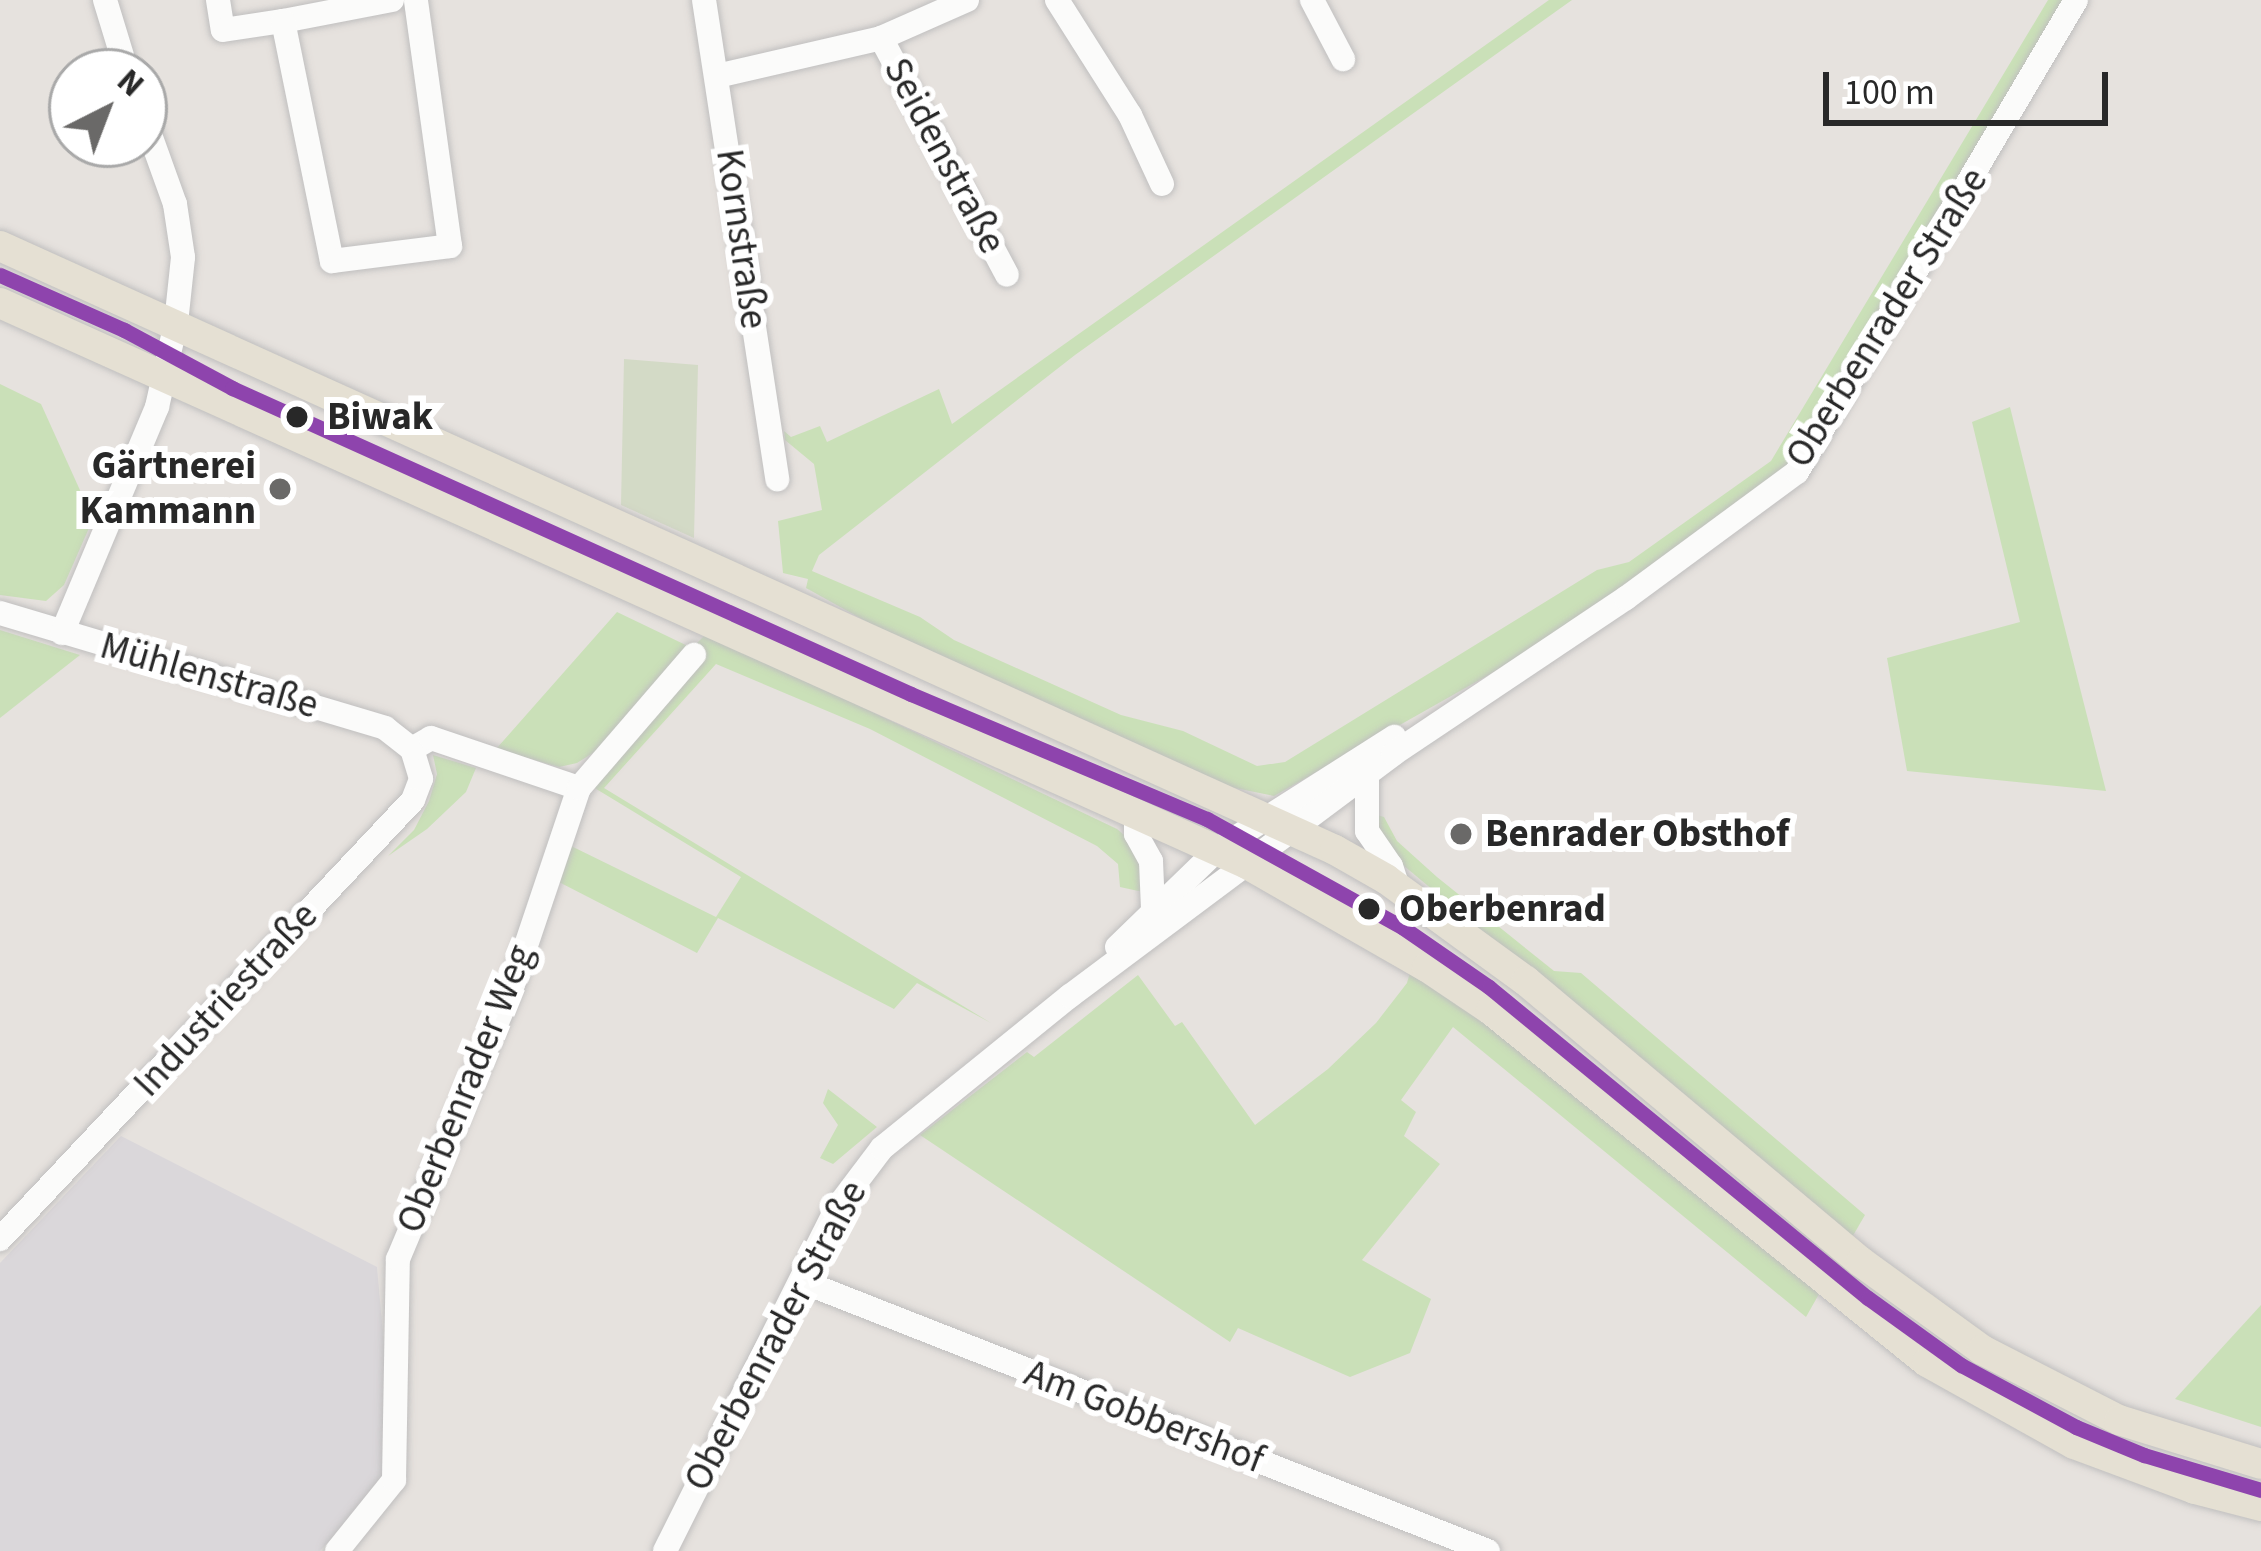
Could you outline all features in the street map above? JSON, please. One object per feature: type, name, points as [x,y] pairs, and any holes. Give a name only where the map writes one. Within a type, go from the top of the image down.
[{"type":"main road","points":[[0,246],[746,586],[1281,823],[1397,888],[1526,981],[1861,1262],[1982,1350],[2120,1420],[2261,1464]]},
{"type":"main road","points":[[0,303],[1247,864],[1427,967],[1491,1010],[1927,1362],[2074,1444],[2195,1489],[2261,1506]]},
{"type":"street","points":[[105,0],[120,48]]},
{"type":"street","points":[[218,0],[223,30],[392,0]]},
{"type":"street","points":[[283,21],[332,261],[450,246],[416,0]]},
{"type":"street","name":"Kornstraße","points":[[704,0],[777,479]]},
{"type":"street","name":"Seidenstraße","points":[[717,76],[881,38],[967,0]]},
{"type":"street","points":[[1057,0],[1130,115],[1162,184]]},
{"type":"street","points":[[1312,0],[1342,58]]},
{"type":"street","name":"Oberbenrader Straße","points":[[1070,996],[1218,849],[1281,823],[1367,776],[1520,664],[1626,598],[1797,472],[2076,0]]},
{"type":"street","name":"Seidenstraße","points":[[881,38],[1007,275]]},
{"type":"street","points":[[62,633],[130,476],[176,323],[183,257],[175,204],[162,168]]},
{"type":"street","name":"Mühlenstraße","points":[[0,613],[385,728],[412,748]]},
{"type":"street","name":"Oberbenrader Weg","points":[[337,1551],[394,1480],[398,1259],[513,983],[579,788],[694,655]]},
{"type":"street","name":"Oberbenrader Straße","points":[[665,1551],[836,1209],[882,1148],[1070,996],[1247,864],[1281,823],[1467,689],[1520,664]]},
{"type":"street","points":[[412,748],[431,738],[579,788]]},
{"type":"street","name":"Industriestraße","points":[[0,1239],[413,800],[422,779],[412,748]]},
{"type":"street","points":[[1367,776],[1366,831],[1391,866],[1397,888]]},
{"type":"street","points":[[1136,813],[1136,834],[1151,861],[1153,909]]},
{"type":"street","name":"Am Gobbershof","points":[[801,1282],[1487,1551]]},
{"type":"shaded area","points":[[121,1136],[377,1267],[395,1467],[320,1551],[0,1551],[0,1263]]},
{"type":"green space","points":[[1549,0],[1572,0],[1075,355],[819,555],[812,571],[920,617],[954,640],[1121,715],[1183,731],[1257,766],[1285,762],[1597,570],[1629,562],[1771,461],[2048,0],[2070,0],[1797,458],[1771,485],[1531,651],[1274,796],[1220,785],[907,644],[806,588],[808,579],[783,573],[778,521],[822,510],[814,464],[785,440],[784,431],[791,437],[820,426],[827,442],[939,389],[952,424]]},
{"type":"green space","points":[[624,359],[698,365],[694,538],[621,505]]},
{"type":"green space","points":[[0,384],[41,404],[93,519],[64,585],[46,601],[0,595]]},
{"type":"green space","points":[[2010,407],[2106,791],[1907,771],[1887,658],[2020,622],[1972,422]]},
{"type":"green space","points":[[617,612],[692,648],[707,633],[1117,829],[1137,846],[1143,892],[1120,887],[1118,864],[1097,846],[870,729],[716,664],[604,788],[991,1023],[917,983],[894,1009],[718,918],[697,953],[555,880],[567,844],[716,917],[741,877],[593,787],[604,746],[577,763],[559,767],[496,749]]},
{"type":"green space","points":[[0,630],[80,655],[0,718]]},
{"type":"green space","points":[[433,755],[476,768],[466,792],[427,829],[388,856],[414,830],[429,801],[437,774]]},
{"type":"green space","points":[[1370,813],[1384,817],[1397,841],[1554,971],[1581,973],[1865,1215],[1851,1239],[1385,850]]},
{"type":"green space","points":[[1411,969],[1487,1020],[1819,1294],[1806,1317],[1453,1027],[1401,1100],[1416,1112],[1404,1136],[1440,1164],[1362,1260],[1431,1299],[1410,1353],[1350,1377],[1238,1328],[1230,1342],[920,1135],[1027,1052],[1034,1057],[1138,975],[1175,1026],[1182,1022],[1255,1125],[1328,1069],[1376,1023],[1407,983]]},
{"type":"green space","points":[[828,1089],[877,1127],[833,1164],[820,1158],[838,1125],[823,1103]]},
{"type":"green space","points":[[2261,1305],[2261,1427],[2175,1399]]},
{"type":"transit line","points":[[0,275],[124,330],[232,388],[911,694],[1207,819],[1402,927],[1489,987],[1868,1298],[1961,1365],[2076,1427],[2144,1455],[2261,1490]]},
{"type":"place","name":"Biwak","points":[[297,417]]},
{"type":"place","name":"Gärtnerei Kammann","points":[[280,489]]},
{"type":"place","name":"Benrader Obsthof","points":[[1461,834]]},
{"type":"place","name":"Oberbenrad","points":[[1369,909]]}]
